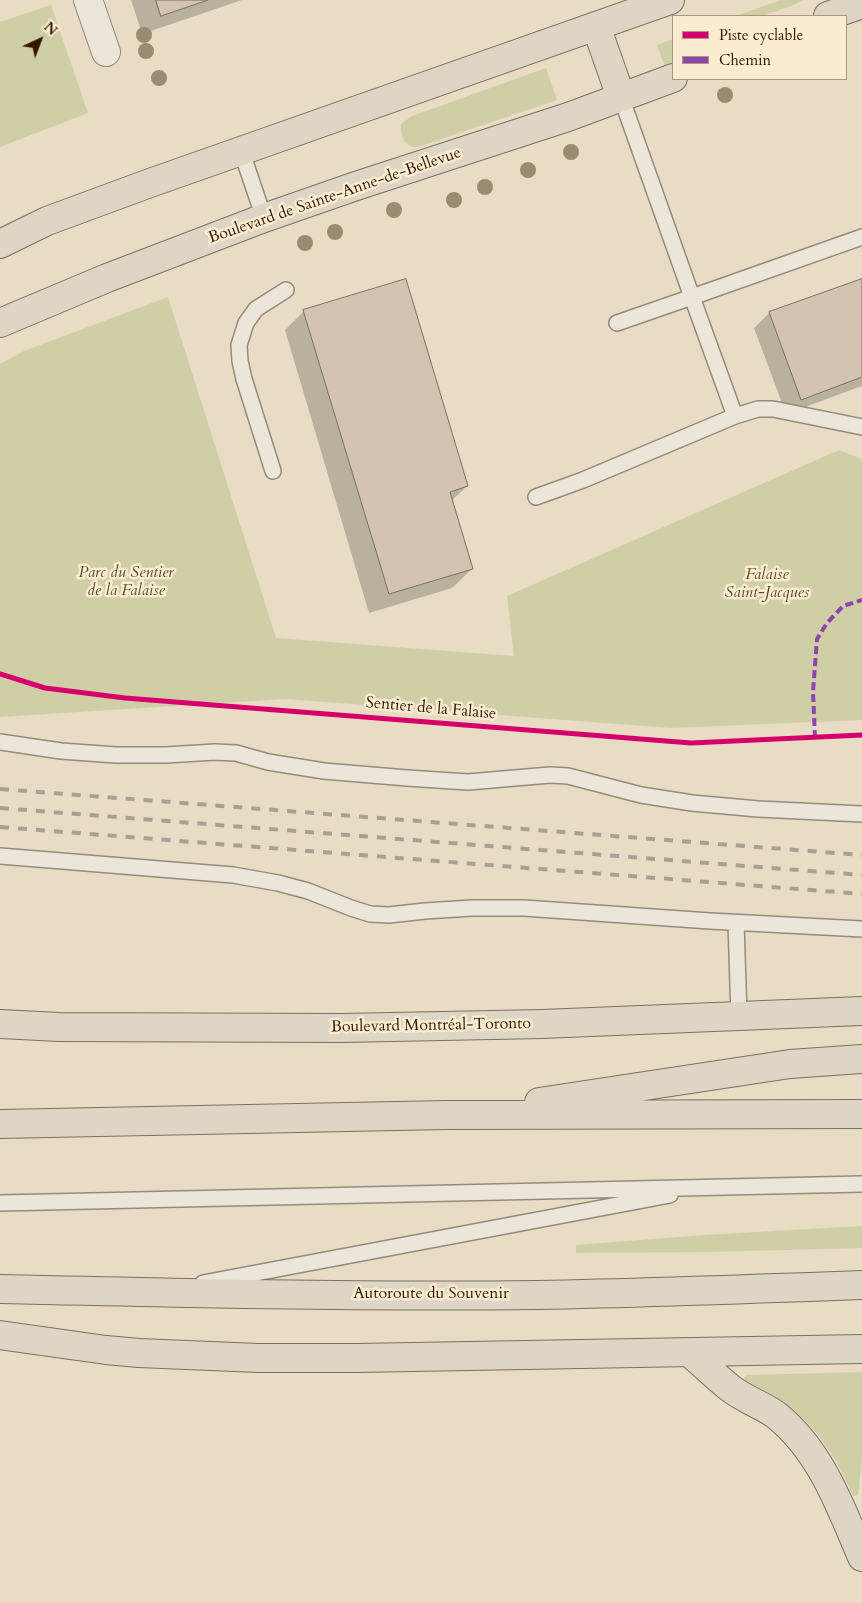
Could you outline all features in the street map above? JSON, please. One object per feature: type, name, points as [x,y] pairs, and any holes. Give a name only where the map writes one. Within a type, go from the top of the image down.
[{"type":"main road","points":[[0,244],[48,221],[241,150],[670,0]]},
{"type":"main road","points":[[808,15],[826,0]]},
{"type":"main road","points":[[831,15],[862,4]]},
{"type":"main road","points":[[596,26],[621,97]]},
{"type":"main road","name":"Boulevard de Sainte-Anne-de-Bellevue","points":[[0,323],[106,278],[264,218],[568,117],[672,78]]},
{"type":"main road","name":"Boulevard Montréal-Toronto","points":[[0,1024],[59,1027],[342,1028],[551,1024],[862,1011]]},
{"type":"main road","points":[[446,1115],[790,1064],[862,1059]]},
{"type":"main road","points":[[0,1124],[446,1115],[862,1114]]},
{"type":"main road","name":"Autoroute du Souvenir","points":[[0,1289],[538,1295],[862,1285]]},
{"type":"main road","points":[[0,1335],[106,1350],[216,1357],[357,1358],[862,1349]]},
{"type":"main road","points":[[690,1353],[731,1389],[775,1415],[791,1429],[806,1447],[832,1487],[862,1557]]},
{"type":"street","points":[[88,0],[106,52]]},
{"type":"lane","points":[[621,97],[735,416]]},
{"type":"lane","points":[[241,150],[264,218]]},
{"type":"lane","points":[[617,323],[862,237]]},
{"type":"lane","points":[[273,471],[244,378],[239,345],[246,324],[256,309],[286,290]]},
{"type":"lane","points":[[536,497],[583,480],[735,416],[758,409],[773,409],[862,427]]},
{"type":"lane","points":[[0,742],[61,751],[116,755],[236,753],[268,762],[324,771],[468,782],[550,775],[568,776],[641,794],[692,803],[862,814]]},
{"type":"lane","points":[[0,856],[233,875],[293,887],[370,914],[389,915],[472,908],[524,908],[736,923],[862,929]]},
{"type":"lane","points":[[736,923],[739,1016]]},
{"type":"lane","points":[[0,1204],[862,1184]]},
{"type":"lane","points":[[155,1292],[713,1187]]},
{"type":"green space","points":[[781,0],[804,0],[765,15],[739,15]]},
{"type":"green space","points":[[51,5],[88,113],[0,147],[0,22]]},
{"type":"green space","points":[[672,39],[672,64],[665,67],[657,45]]},
{"type":"green space","points":[[546,68],[557,100],[418,147],[410,146],[404,140],[401,133],[401,124],[412,116]]},
{"type":"green space","points":[[168,297],[276,638],[514,656],[507,596],[839,450],[862,459],[862,720],[671,728],[285,699],[0,717],[0,364],[24,351]]},
{"type":"green space","points":[[862,1226],[862,1248],[576,1253],[576,1245]]},
{"type":"green space","points":[[862,1372],[862,1461],[858,1495],[853,1496],[834,1458],[809,1425],[778,1398],[744,1380],[746,1375]]},
{"type":"building","points":[[156,0],[208,0],[161,16]]},
{"type":"building","points":[[406,279],[468,486],[450,492],[473,569],[389,594],[303,310]]},
{"type":"building","points":[[862,279],[862,377],[801,400],[769,312]]},
{"type":"railway","points":[[0,789],[862,855]]},
{"type":"railway","points":[[0,808],[862,875]]},
{"type":"railway","points":[[0,827],[862,894]]},
{"type":"marked path","points":[[815,738],[813,692],[817,639],[827,623],[843,606],[862,600]]},
{"type":"cycle path","name":"Sentier de la Falaise","points":[[0,674],[45,688],[125,698],[691,743],[862,735]]},
{"type":"park label","name":"Parc du Sentier de la Falaise","points":[[126,582]]},
{"type":"park label","name":"Falaise Saint-Jacques","points":[[767,584]]}]
